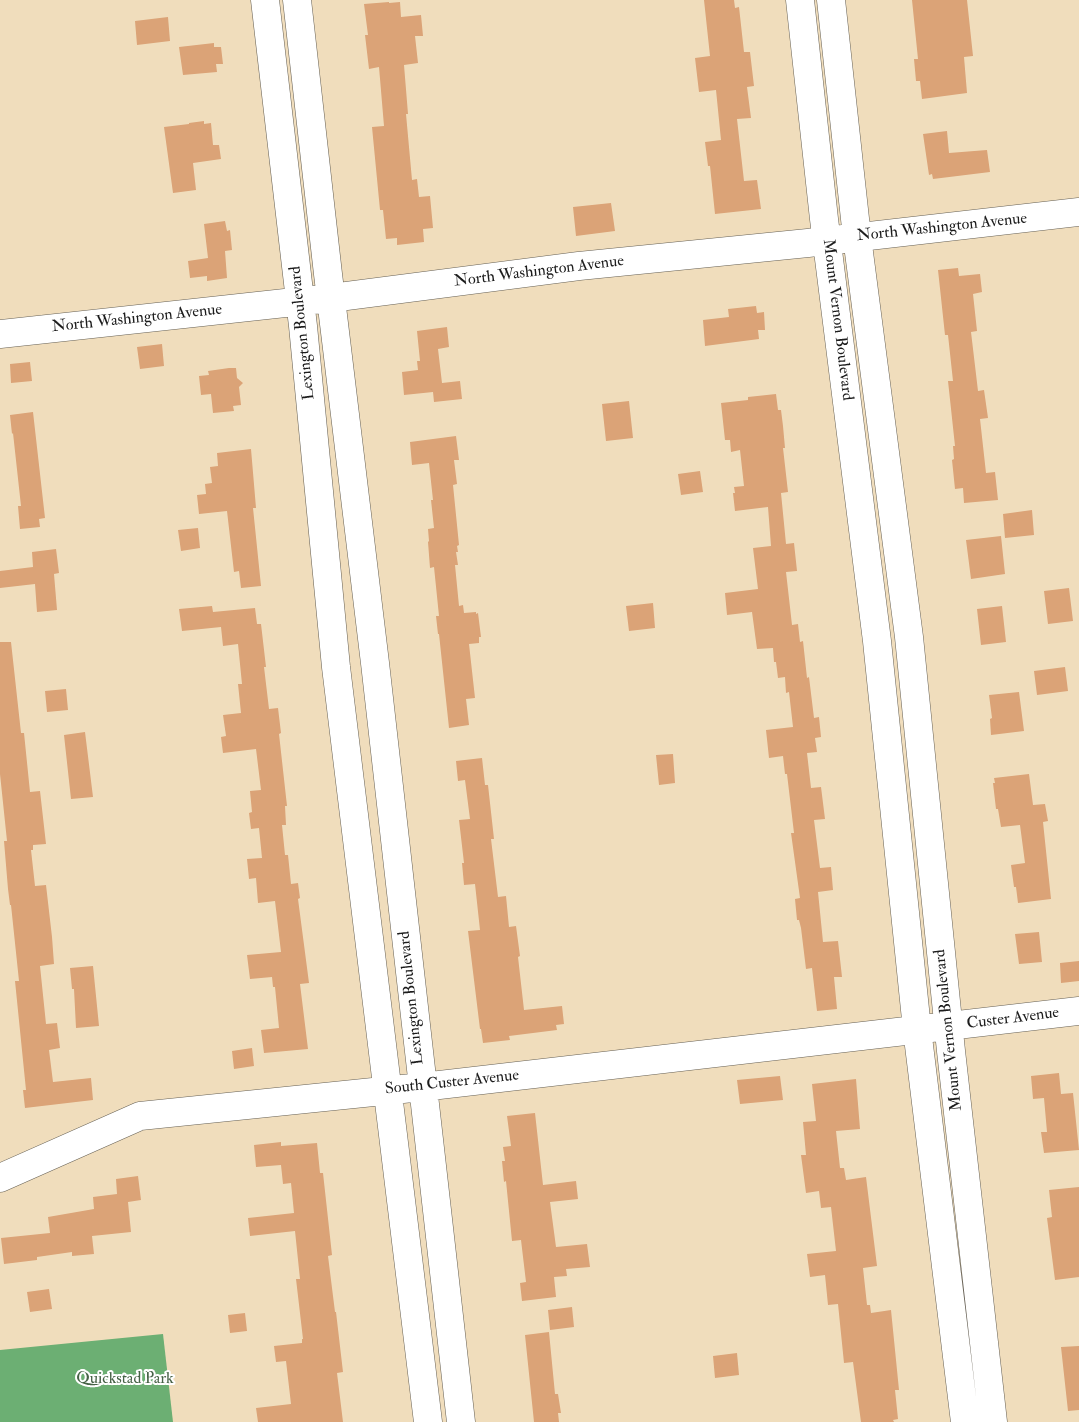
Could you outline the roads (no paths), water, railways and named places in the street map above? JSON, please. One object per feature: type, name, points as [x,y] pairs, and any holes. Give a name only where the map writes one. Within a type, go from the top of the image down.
[{"type":"street","name":"Lexington Boulevard","points":[[265,0],[300,302],[336,667],[428,1422]]},
{"type":"street","name":"Lexington Boulevard","points":[[297,0],[461,1422]]},
{"type":"street","name":"Mount Vernon Boulevard","points":[[800,0],[876,641],[917,1029],[965,1422]]},
{"type":"street","name":"Mount Vernon Boulevard","points":[[831,0],[857,237],[909,637],[949,1026],[993,1422]]},
{"type":"street","name":"North Washington Avenue","points":[[0,334],[300,302],[579,266],[1079,212]]},
{"type":"street","points":[[876,641],[909,637]]},
{"type":"street","points":[[336,667],[374,663]]},
{"type":"street","name":"Custer Avenue","points":[[917,1029],[1079,1011]]},
{"type":"street","name":"South Custer Avenue","points":[[0,1178],[140,1116],[388,1090],[917,1029]]},
{"type":"park label","name":"Quickstad Park","points":[[125,1380]]}]
